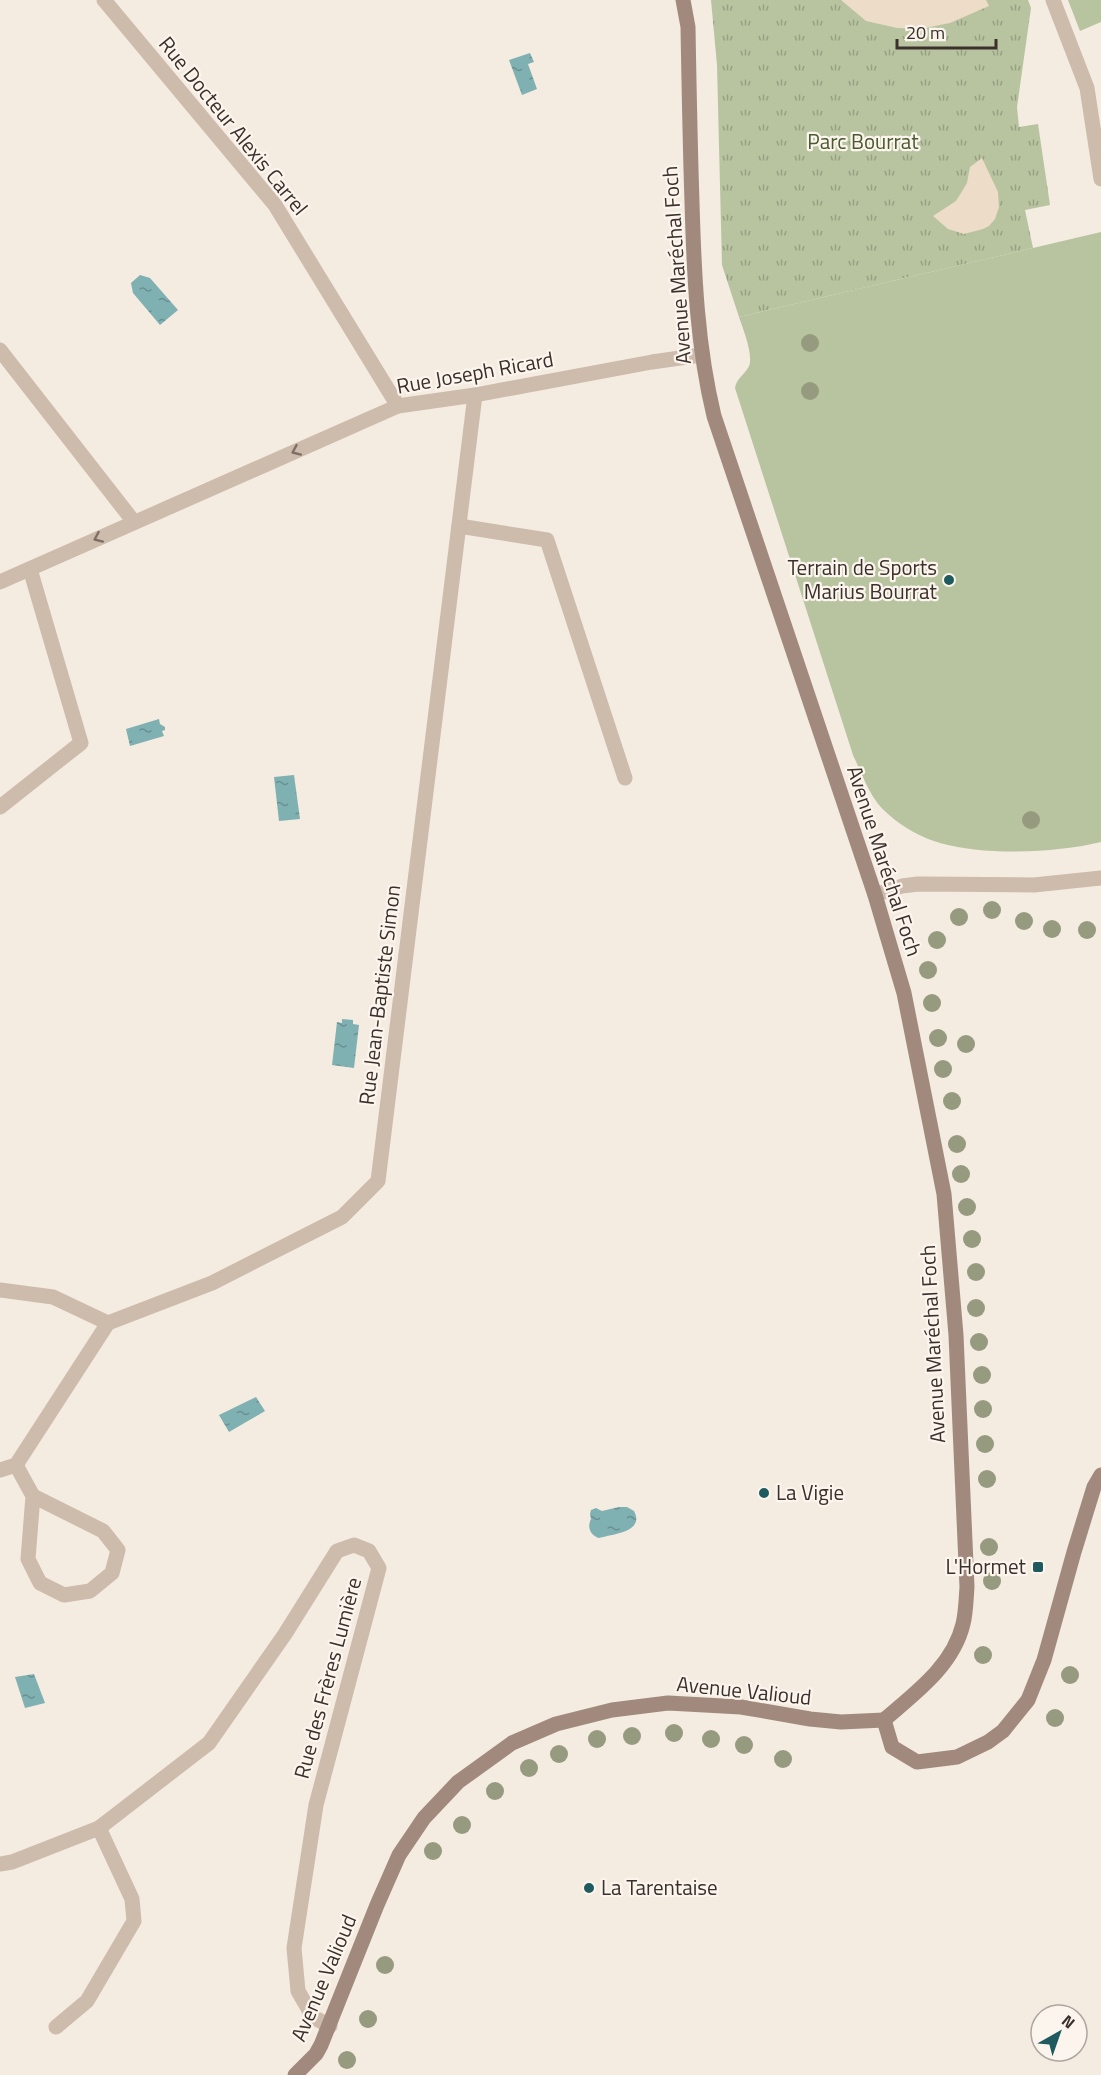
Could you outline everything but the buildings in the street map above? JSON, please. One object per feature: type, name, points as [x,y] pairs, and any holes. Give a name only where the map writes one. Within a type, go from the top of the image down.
[{"type":"main road","name":"Avenue Maréchal Foch","points":[[683,0],[688,27],[694,262],[701,355],[714,416],[874,895],[904,993],[945,1194],[956,1335],[967,1587],[963,1624],[954,1648],[926,1683],[884,1720]]},
{"type":"main road","points":[[884,1720],[892,1747],[917,1762],[957,1757],[988,1742],[1003,1731],[1028,1700],[1044,1660],[1074,1552],[1101,1474]]},
{"type":"main road","name":"Avenue Valioud","points":[[295,2075],[316,2054],[330,2026],[399,1855],[424,1818],[458,1782],[512,1743],[556,1724],[612,1710],[668,1703],[741,1707],[841,1722],[884,1720]]},
{"type":"street","name":"Rue Docteur Alexis Carrel","points":[[104,0],[275,205],[398,406]]},
{"type":"street","points":[[1053,0],[1088,88],[1101,179]]},
{"type":"street","points":[[0,350],[134,522]]},
{"type":"street","name":"Rue Joseph Ricard","points":[[0,582],[398,406],[476,395],[701,355]]},
{"type":"street","name":"Rue Jean-Baptiste Simon","points":[[108,1323],[212,1282],[342,1218],[378,1181],[476,395]]},
{"type":"street","points":[[459,526],[547,540],[625,778]]},
{"type":"street","points":[[0,807],[81,743],[30,569]]},
{"type":"street","points":[[874,895],[902,886],[918,884],[1034,885],[1101,878]]},
{"type":"street","points":[[0,1290],[54,1297],[108,1323],[16,1465],[0,1470]]},
{"type":"street","points":[[16,1465],[33,1496],[28,1559],[40,1583],[64,1595],[90,1591],[112,1574],[118,1550],[103,1531],[33,1496]]},
{"type":"street","name":"Rue des Frères Lumière","points":[[0,1864],[12,1862],[99,1828],[209,1743],[285,1634],[337,1551],[354,1545],[369,1551],[378,1568],[316,1805],[294,1948],[298,1991],[313,2017],[330,2026]]},
{"type":"street","points":[[56,2026],[87,2001],[134,1921],[132,1899],[99,1828]]},
{"type":"green space","name":"Parc Bourrat","points":[[711,0],[1028,0],[1031,8],[1017,107],[1019,127],[1038,124],[1050,205],[1025,210],[1033,248],[739,317],[722,265],[717,65]]},
{"type":"green space","points":[[1068,0],[1101,0],[1101,22],[1080,31]]},
{"type":"green space","name":"Terrain de Sports Marius Bourrat","points":[[1101,232],[1101,842],[1063,849],[1020,852],[978,850],[940,843],[906,828],[882,808],[868,787],[853,755],[735,388],[750,363],[748,343],[739,317]]},
{"type":"shaded area","points":[[841,0],[986,0],[989,6],[950,23],[920,29],[897,28],[866,21]]},
{"type":"shaded area","points":[[982,158],[998,192],[999,207],[995,219],[983,229],[964,234],[948,229],[933,216],[956,201],[967,183],[970,167]]},
{"type":"water","points":[[530,53],[534,62],[528,64],[537,89],[522,95],[509,60]]},
{"type":"water","points":[[140,275],[150,278],[178,310],[160,325],[133,293],[131,283]]},
{"type":"water","points":[[159,719],[160,724],[165,727],[162,731],[164,736],[130,746],[126,729]]},
{"type":"water","points":[[294,775],[300,819],[279,821],[274,777]]},
{"type":"water","points":[[342,1019],[353,1020],[353,1024],[359,1025],[354,1068],[332,1065],[337,1022],[342,1023]]},
{"type":"water","points":[[256,1397],[265,1411],[229,1432],[219,1415]]},
{"type":"water","points":[[627,1507],[634,1511],[635,1524],[631,1528],[599,1538],[591,1533],[589,1528],[591,1510],[596,1508],[602,1511]]},
{"type":"water","points":[[34,1674],[45,1703],[25,1708],[15,1677]]},
{"type":"place","name":"Terrain de Sports Marius Bourrat","points":[[949,580]]},
{"type":"place","name":"La Vigie","points":[[764,1493]]},
{"type":"place","name":"L'Hormet","points":[[1038,1567]]},
{"type":"place","name":"La Tarentaise","points":[[589,1888]]}]
